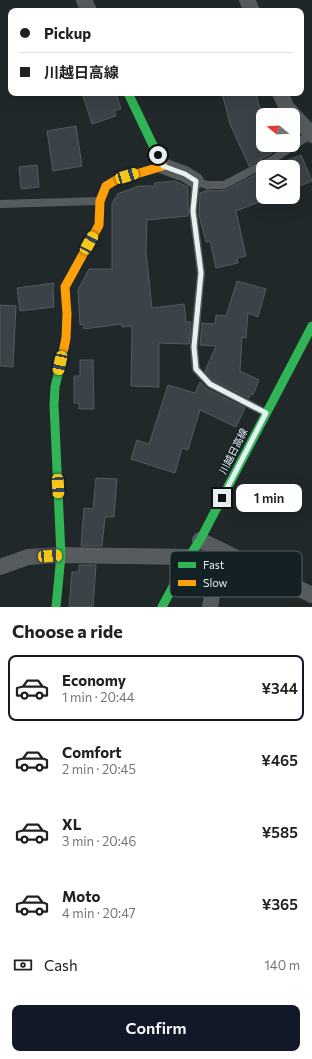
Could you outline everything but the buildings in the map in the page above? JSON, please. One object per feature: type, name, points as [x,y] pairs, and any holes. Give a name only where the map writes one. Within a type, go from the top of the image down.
[{"type":"street","points":[[130,96],[163,166]]},
{"type":"street","points":[[281,96],[287,108],[312,134]]},
{"type":"street","points":[[56,607],[61,555],[54,405],[55,387],[66,338],[67,314],[65,287],[99,225],[100,200],[106,186],[116,180],[163,166],[185,174],[196,181]]},
{"type":"street","name":"川越日高線","points":[[193,551],[312,326]]},
{"type":"street","points":[[200,540],[220,550]]},
{"type":"street","points":[[0,567],[28,557],[61,555],[170,557]]},
{"type":"street","points":[[302,591],[312,596]]},
{"type":"street","name":"川越日高線","points":[[162,607],[170,592]]},
{"type":"street","points":[[210,607],[212,597]]},
{"type":"lane","points":[[266,413],[210,384],[196,369],[194,347],[201,273],[193,211],[196,181],[207,185],[224,185],[272,160],[312,134]]},
{"type":"lane","points":[[0,204],[100,200]]},
{"type":"traffic: fast","points":[[129,96],[162,164]]},
{"type":"traffic: fast","points":[[193,551],[312,326]]},
{"type":"traffic: fast","points":[[56,607],[61,555],[54,405],[55,387],[64,348]]},
{"type":"traffic: fast","points":[[162,607],[170,592]]},
{"type":"traffic: slow","points":[[64,348],[67,314],[65,287],[99,225],[100,201],[106,186],[116,180],[163,166],[162,164]]},
{"type":"route","points":[[158,155],[163,166],[185,174],[196,181],[193,211],[201,273],[194,347],[196,369],[210,384],[266,413],[222,498]]}]
